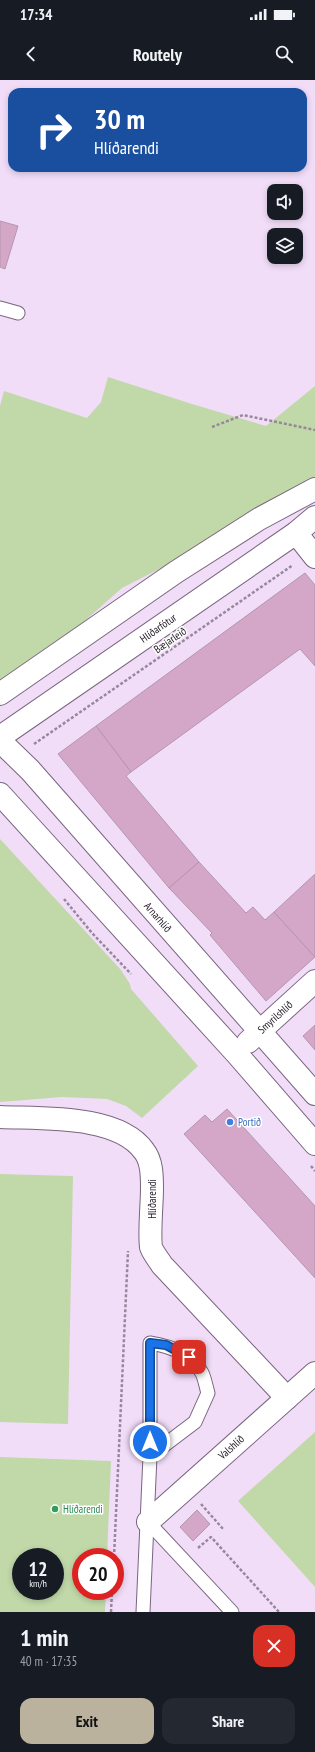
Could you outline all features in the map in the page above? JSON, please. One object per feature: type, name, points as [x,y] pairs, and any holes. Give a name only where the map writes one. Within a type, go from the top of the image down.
[{"type":"street","points":[[0,694],[176,572],[259,519],[315,489]]},
{"type":"street","name":"Hlíðarfótur","points":[[0,737],[296,533],[315,517]]},
{"type":"street","points":[[296,533],[313,555]]},
{"type":"street","name":"Arnarhlíð","points":[[0,741],[30,770],[315,1094]]},
{"type":"street","points":[[0,794],[236,1053],[315,1144]]},
{"type":"street","name":"Smyrilshlíð","points":[[236,1053],[315,981]]},
{"type":"street","name":"Hlíðarendi","points":[[0,1118],[81,1120],[120,1132],[138,1144],[144,1150],[152,1173],[151,1248],[162,1265],[286,1398]]},
{"type":"street","name":"Valshlíð","points":[[148,1522],[315,1373]]},
{"type":"lane","points":[[0,308],[18,313]]},
{"type":"lane","points":[[143,1612],[150,1456],[150,1343],[166,1345],[189,1357],[202,1373],[208,1393],[195,1422],[150,1456]]},
{"type":"lane","points":[[148,1522],[232,1612]]},
{"type":"path","points":[[212,427],[243,415],[315,430]]},
{"type":"path","name":"Bæjarleið","points":[[34,744],[313,555]]},
{"type":"path","points":[[114,1548],[128,1251]]},
{"type":"path","points":[[201,1505],[224,1530]]},
{"type":"path","points":[[193,1543],[199,1549],[211,1536],[279,1612]]},
{"type":"path","points":[[111,1612],[112,1600]]},
{"type":"green space","points":[[108,377],[266,426],[315,386],[315,481],[173,562],[122,588],[36,664],[0,689],[0,406],[4,391],[87,418],[101,402]]},
{"type":"green space","points":[[0,839],[121,970],[130,984],[131,989],[198,1066],[142,1118],[126,1106],[107,1099],[62,1097],[0,1102]]},
{"type":"green space","points":[[0,1174],[73,1176],[68,1424],[0,1422]]},
{"type":"green space","points":[[315,1432],[315,1587],[238,1501]]},
{"type":"green space","name":"Hlíðarendi","points":[[0,1457],[111,1461],[107,1548],[72,1548],[72,1600],[106,1600],[105,1612],[0,1612]]},
{"type":"building","points":[[0,221],[18,226],[5,269],[0,267]]},
{"type":"building","points":[[305,573],[315,585],[315,666],[300,649],[131,772],[96,726]]},
{"type":"building","points":[[96,726],[131,772],[126,776],[199,862],[169,888],[58,754]]},
{"type":"building","points":[[199,862],[246,913],[253,907],[265,920],[274,912],[315,957],[266,1001],[210,935],[212,933],[169,888]]},
{"type":"building","points":[[315,874],[315,957],[274,912]]},
{"type":"building","points":[[315,1025],[315,1050],[303,1036]]},
{"type":"building","points":[[227,1109],[315,1206],[315,1278],[184,1134],[205,1115],[212,1122]]},
{"type":"building","points":[[197,1510],[210,1524],[193,1541],[180,1527]]},
{"type":"place","name":"Portið","points":[[230,1122]]},
{"type":"place","name":"Hlíðarendi","points":[[55,1509]]},
{"type":"route","points":[[150,1442],[150,1343],[166,1345],[189,1357]]}]
